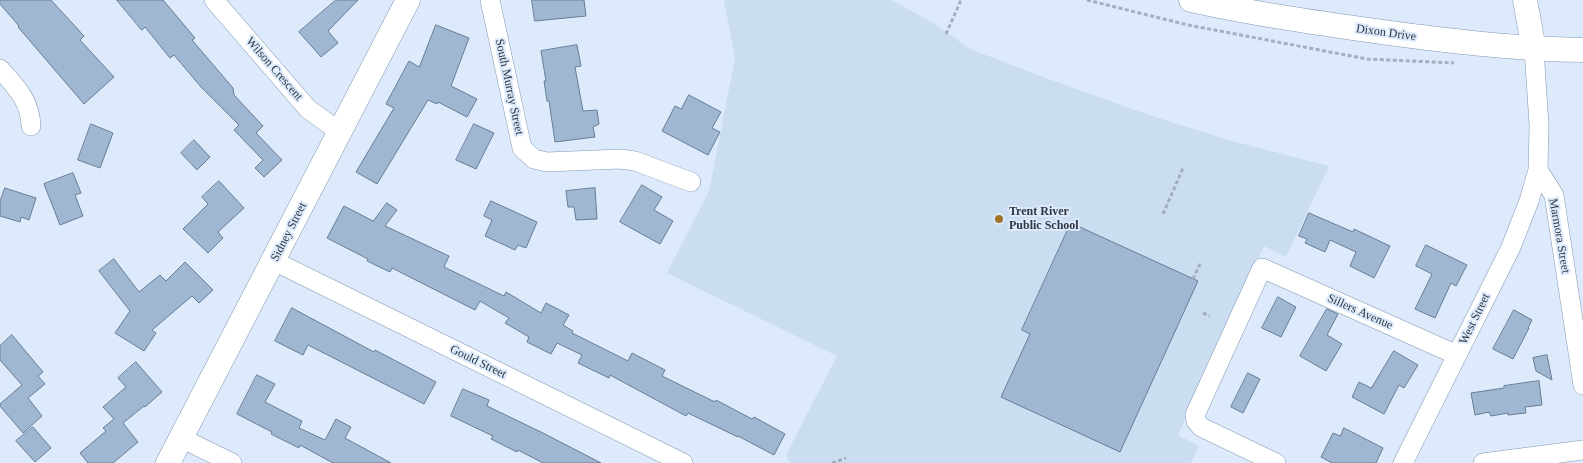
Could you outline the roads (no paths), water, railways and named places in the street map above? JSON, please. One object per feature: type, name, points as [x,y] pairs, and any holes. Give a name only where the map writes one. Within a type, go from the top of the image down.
[{"type":"main road","name":"Sidney Street","points":[[168,463],[408,0]]},
{"type":"main road","name":"Dixon Drive","points":[[1191,0],[1262,14],[1455,42],[1534,49],[1583,50]]},
{"type":"main road","points":[[1525,0],[1534,49]]},
{"type":"street","name":"Wilson Crescent","points":[[214,0],[308,109],[340,132]]},
{"type":"street","name":"South Murray Street","points":[[490,0],[522,148],[534,159],[547,162],[635,161],[691,182]]},
{"type":"street","points":[[1534,49],[1539,125],[1538,170]]},
{"type":"street","points":[[0,68],[23,96],[30,114],[31,126]]},
{"type":"street","name":"West Street","points":[[1405,463],[1511,247],[1538,170]]},
{"type":"street","name":"Marmora Street","points":[[1538,170],[1554,195],[1583,385]]},
{"type":"street","name":"Gould Street","points":[[274,261],[683,463]]},
{"type":"street","name":"Sillers Avenue","points":[[1276,463],[1201,426],[1196,421],[1195,415],[1262,268],[1457,355]]},
{"type":"street","points":[[181,438],[232,463]]},
{"type":"street","points":[[1483,463],[1583,450]]},
{"type":"place","name":"Trent River Public School","points":[[999,219]]}]
